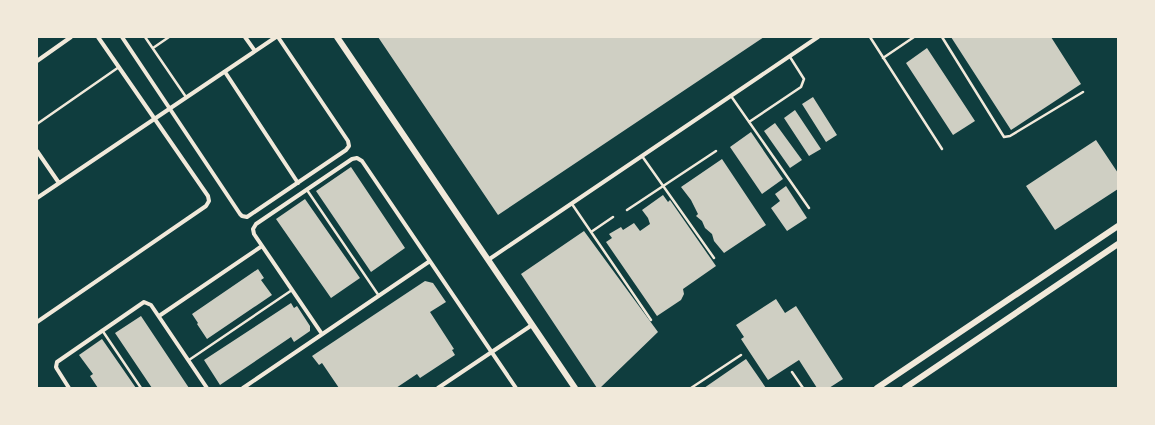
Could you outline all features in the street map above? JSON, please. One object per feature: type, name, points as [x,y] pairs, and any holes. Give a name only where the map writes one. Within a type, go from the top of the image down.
[{"type":"street","points":[[37,61],[72,37]]},
{"type":"street","points":[[37,322],[208,204],[208,196],[98,37]]},
{"type":"street","points":[[37,198],[154,119],[170,109],[225,72],[255,51],[277,37],[346,138],[349,143],[348,148],[249,216],[242,216],[237,209],[170,109],[122,37]]},
{"type":"street","points":[[245,37],[255,51]]},
{"type":"street","points":[[337,37],[575,388]]},
{"type":"street","points":[[488,260],[818,37]]},
{"type":"street","points":[[225,72],[298,182]]},
{"type":"street","points":[[37,151],[59,183]]},
{"type":"street","points":[[322,334],[254,234],[254,226],[352,159],[357,158],[360,159],[516,388]]},
{"type":"street","points":[[877,388],[1118,226]]},
{"type":"street","points":[[905,388],[1118,244]]},
{"type":"street","points":[[159,316],[262,246]]},
{"type":"street","points":[[243,388],[430,261]]},
{"type":"street","points":[[69,388],[57,370],[57,362],[144,302],[151,305],[207,388]]},
{"type":"street","points":[[438,388],[532,325]]},
{"type":"lane","points":[[145,37],[186,98]]},
{"type":"lane","points":[[153,48],[169,37]]},
{"type":"lane","points":[[870,37],[942,149]]},
{"type":"lane","points":[[883,58],[914,37]]},
{"type":"lane","points":[[942,37],[1004,137],[1010,136],[1083,92]]},
{"type":"lane","points":[[750,122],[801,87],[804,79],[790,56]]},
{"type":"lane","points":[[37,124],[119,67]]},
{"type":"lane","points":[[731,96],[809,208]]},
{"type":"lane","points":[[626,210],[716,151]]},
{"type":"lane","points":[[642,156],[714,258]]},
{"type":"lane","points":[[307,190],[379,296]]},
{"type":"lane","points":[[572,204],[651,320]]},
{"type":"lane","points":[[591,232],[613,217]]},
{"type":"lane","points":[[189,360],[292,290]]},
{"type":"lane","points":[[102,330],[141,388]]},
{"type":"lane","points":[[691,388],[741,355]]},
{"type":"lane","points":[[792,372],[803,388]]},
{"type":"building","points":[[378,37],[764,37],[498,215]]},
{"type":"building","points":[[951,37],[1051,37],[1081,84],[1011,130]]},
{"type":"building","points":[[927,48],[975,121],[953,135],[906,63]]},
{"type":"building","points":[[813,97],[837,135],[826,142],[802,104]]},
{"type":"building","points":[[795,110],[821,149],[809,156],[784,118]]},
{"type":"building","points":[[775,123],[802,160],[790,168],[764,131]]},
{"type":"building","points":[[751,132],[783,179],[762,194],[730,147]]},
{"type":"building","points":[[1096,140],[1118,173],[1118,189],[1055,230],[1026,186]]},
{"type":"building","points":[[722,159],[766,225],[724,253],[714,241],[712,234],[705,228],[702,221],[696,216],[698,214],[691,200],[681,187]]},
{"type":"building","points":[[351,167],[405,248],[371,272],[316,191]]},
{"type":"building","points":[[786,186],[807,218],[787,231],[771,208],[780,201],[775,194]]},
{"type":"building","points":[[663,195],[668,202],[670,200],[716,266],[683,289],[684,294],[681,300],[657,316],[606,242],[612,238],[609,234],[621,227],[623,230],[634,223],[640,231],[650,224],[648,218],[642,210]]},
{"type":"building","points":[[305,199],[360,278],[331,298],[276,219]]},
{"type":"building","points":[[584,231],[658,332],[600,388],[597,388],[521,274]]},
{"type":"building","points":[[258,269],[264,278],[261,280],[272,295],[207,339],[192,314]]},
{"type":"building","points":[[425,281],[433,283],[446,302],[430,312],[454,349],[452,350],[455,355],[420,378],[417,374],[396,388],[339,388],[322,363],[319,365],[312,356]]},
{"type":"building","points":[[776,299],[785,313],[796,306],[843,379],[829,388],[817,388],[799,360],[768,380],[741,339],[744,337],[736,325]]},
{"type":"building","points":[[291,303],[294,308],[297,306],[310,326],[310,331],[294,342],[291,337],[220,385],[204,360]]},
{"type":"building","points":[[141,316],[189,388],[152,388],[115,333]]},
{"type":"building","points":[[102,339],[136,388],[98,388],[90,376],[93,374],[79,355]]},
{"type":"building","points":[[746,359],[766,388],[704,388]]}]
